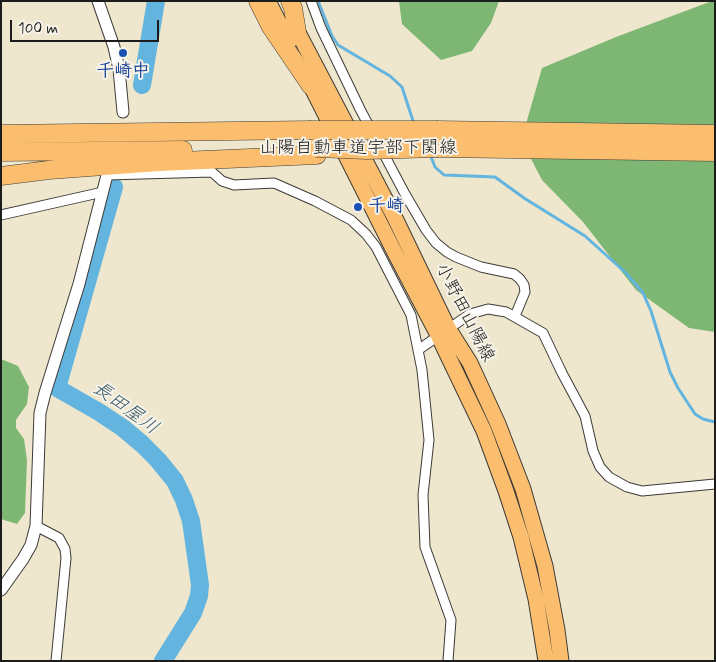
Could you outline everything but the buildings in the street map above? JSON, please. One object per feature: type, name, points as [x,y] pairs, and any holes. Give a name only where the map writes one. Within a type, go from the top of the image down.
[{"type":"highway","points":[[258,1],[271,27],[311,86]]},
{"type":"highway","points":[[290,1],[298,32]]},
{"type":"highway","points":[[1,124],[97,132]]},
{"type":"highway","name":"山陽自動車道宇部下関線","points":[[1,134],[438,130],[715,134]]},
{"type":"highway","name":"山陽自動車道宇部下関線","points":[[1,152],[316,151],[438,148],[715,152]]},
{"type":"highway","points":[[1,176],[49,170],[316,151]]},
{"type":"main road","name":"小野田山陽線","points":[[268,1],[395,253],[443,331],[470,363],[498,424],[523,489],[545,566],[561,661]]},
{"type":"main road","name":"小野田山陽線","points":[[282,1],[394,216],[484,430],[521,537],[536,599],[546,661]]},
{"type":"street","points":[[98,1],[114,47],[120,74],[123,112]]},
{"type":"street","points":[[311,1],[321,28],[360,109],[426,230],[447,252],[456,257],[481,267],[514,274],[520,279],[524,285],[525,292],[515,316]]},
{"type":"street","points":[[1,590],[23,559],[31,544],[36,526],[40,413],[79,284],[107,175],[212,172],[222,182],[234,185],[274,183],[351,220],[376,247],[411,316],[422,370],[429,440],[424,495],[425,547],[452,620],[448,661]]},
{"type":"street","points":[[1,215],[103,192]]},
{"type":"street","points":[[418,350],[443,331],[470,314],[481,310],[497,310],[515,316],[543,334],[585,416],[593,451],[600,467],[609,477],[627,487],[642,491],[715,484]]},
{"type":"street","points":[[36,526],[59,538],[65,549],[66,558],[56,661]]},
{"type":"green space","points":[[399,1],[499,1],[491,23],[472,51],[441,60],[402,24]]},
{"type":"green space","points":[[715,1],[715,332],[689,328],[636,290],[583,222],[542,180],[527,151],[526,124],[542,68],[616,37]]},
{"type":"green space","points":[[1,359],[18,366],[29,387],[27,404],[16,420],[16,428],[24,439],[27,460],[25,513],[17,524],[1,519]]},
{"type":"waterway","name":"長田屋川","points":[[142,85],[156,1]]},
{"type":"waterway","points":[[318,1],[332,36],[338,45],[390,76],[402,87],[414,124]]},
{"type":"waterway","points":[[430,154],[435,167],[444,175],[495,177],[524,198],[585,236],[626,273],[643,293],[651,311],[670,372],[678,388],[695,414],[703,419],[715,422]]},
{"type":"waterway","name":"長田屋川","points":[[114,187],[57,388],[99,412],[142,444],[175,481],[184,500],[191,521],[200,585],[199,596],[193,613],[163,661]]},
{"type":"place","name":"千崎中","points":[[123,53]]},
{"type":"place","name":"千崎","points":[[358,207]]}]
